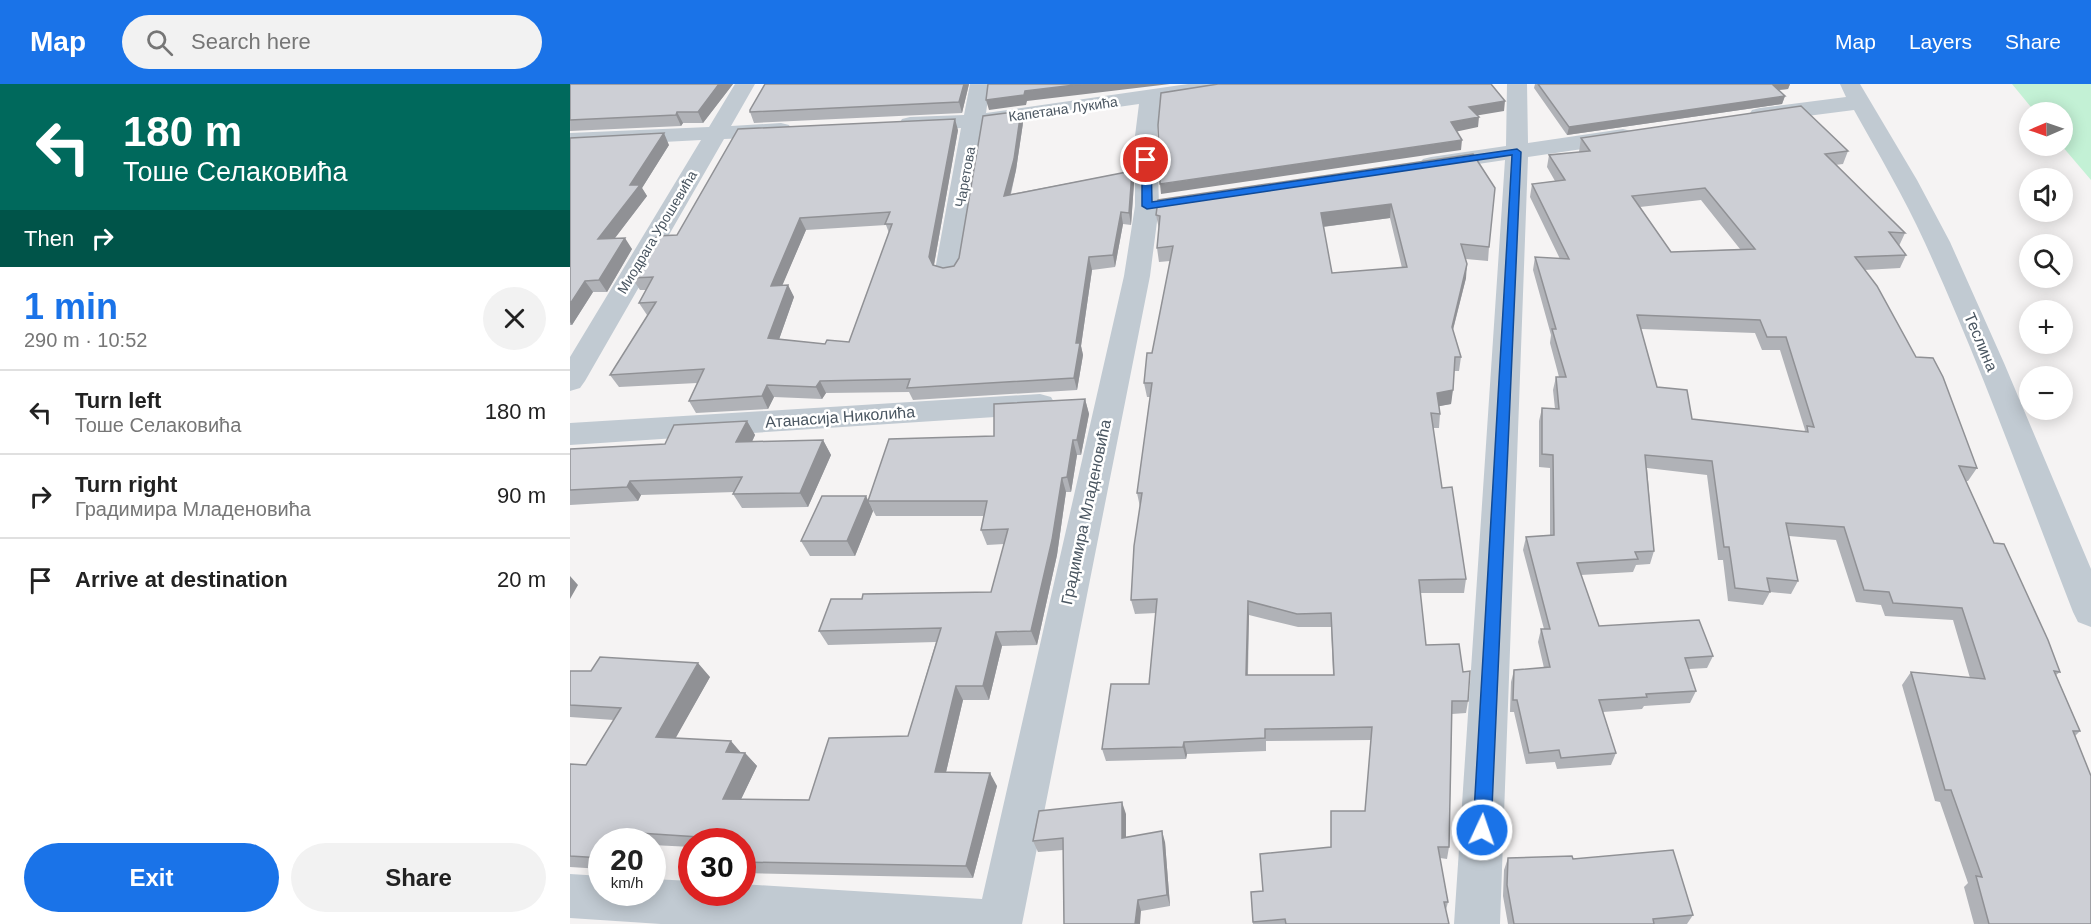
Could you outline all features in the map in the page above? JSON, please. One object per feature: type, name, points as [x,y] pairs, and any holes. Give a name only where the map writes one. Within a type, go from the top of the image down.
[{"type":"street","name":"Миодрага Урошевића","points":[[570,381],[745,84]]},
{"type":"street","name":"Чаретова","points":[[948,270],[980,84]]},
{"type":"street","name":"Капетана Лукића","points":[[891,125],[973,121],[1232,84]]},
{"type":"street","points":[[1477,924],[1517,152],[1517,84]]},
{"type":"street","points":[[1733,119],[1835,104],[1854,94]]},
{"type":"street","name":"Теслина","points":[[1854,94],[1905,180],[1937,242],[1990,363],[2091,612]]},
{"type":"street","name":"Градимира Младеновића","points":[[999,924],[1087,401],[1137,276],[1158,205],[1146,136],[1150,97]]},
{"type":"street","points":[[570,140],[798,129]]},
{"type":"street","points":[[1413,167],[1642,133]]},
{"type":"street","name":"Атанасија Николића","points":[[570,434],[1087,401]]},
{"type":"street","points":[[570,896],[999,924]]},
{"type":"green space","points":[[2012,84],[2091,84],[2091,180],[2071,156],[2073,156],[2073,102],[2027,102]]},
{"type":"building","points":[[570,84],[719,84],[698,112],[570,120]]},
{"type":"building","points":[[765,84],[964,84],[959,102],[750,112]]},
{"type":"building","points":[[988,84],[1083,84],[1025,91],[1024,95],[986,100]]},
{"type":"building","points":[[1218,84],[1491,84],[1505,101],[1469,107],[1479,117],[1451,122],[1462,140],[1160,184],[1158,125],[1161,93]]},
{"type":"building","points":[[1538,84],[1772,84],[1785,96],[1569,127]]},
{"type":"building","points":[[1801,106],[1848,151],[1825,154],[1905,233],[1889,232],[1906,255],[1855,257],[1877,286],[1916,357],[1933,358],[1943,377],[1977,468],[1959,466],[1994,543],[2004,544],[2048,640],[2060,672],[2054,671],[2080,731],[2073,731],[2091,776],[2091,924],[1989,924],[1976,876],[1982,877],[1951,790],[1945,790],[1911,672],[1985,679],[1962,608],[1893,603],[1889,592],[1864,590],[1844,527],[1786,523],[1798,581],[1767,578],[1770,592],[1735,588],[1729,547],[1724,547],[1712,461],[1645,455],[1654,551],[1635,552],[1638,559],[1577,563],[1599,626],[1699,620],[1713,656],[1685,658],[1696,691],[1599,700],[1616,753],[1561,758],[1559,750],[1529,753],[1517,700],[1513,700],[1514,670],[1550,667],[1541,629],[1550,629],[1526,537],[1554,535],[1553,455],[1542,454],[1542,408],[1559,409],[1556,377],[1566,377],[1552,329],[1556,329],[1535,257],[1569,259],[1532,184],[1565,180],[1549,155],[1590,151],[1581,138]],"holes":[[[1705,188],[1755,249],[1671,252],[1632,196]],[[1637,315],[1760,320],[1767,337],[1786,337],[1814,427],[1807,426],[1808,432],[1692,419],[1687,390],[1657,387]]]},
{"type":"building","points":[[1021,111],[1014,159],[1004,196],[1132,171],[1129,213],[1121,212],[1113,255],[1089,257],[1076,343],[1080,343],[1074,378],[907,388],[910,379],[820,381],[816,387],[767,385],[762,396],[689,401],[704,369],[610,375],[656,302],[639,303],[653,277],[632,278],[657,236],[677,235],[738,129],[955,119],[929,257],[933,265],[943,268],[954,266],[959,258],[983,116]],"holes":[[[890,212],[885,224],[892,224],[849,342],[827,340],[825,344],[768,338],[788,285],[771,286],[800,218]]]},
{"type":"building","points":[[664,133],[630,185],[640,185],[598,239],[625,238],[599,280],[585,281],[570,304],[570,138]]},
{"type":"building","points":[[1473,154],[1495,188],[1489,247],[1461,244],[1467,264],[1452,327],[1461,357],[1455,357],[1453,390],[1437,393],[1440,414],[1431,413],[1442,488],[1452,487],[1466,579],[1419,580],[1426,645],[1459,644],[1463,672],[1470,671],[1468,701],[1452,701],[1449,847],[1438,847],[1448,902],[1444,902],[1449,924],[1286,924],[1285,919],[1253,922],[1251,892],[1263,891],[1260,854],[1331,847],[1331,811],[1365,811],[1372,727],[1265,729],[1265,738],[1184,742],[1183,747],[1102,749],[1111,684],[1149,684],[1157,599],[1131,600],[1134,546],[1142,493],[1137,493],[1152,383],[1144,383],[1147,353],[1152,353],[1173,246],[1157,248],[1160,216],[1156,215],[1158,200]],"holes":[[[1391,204],[1407,267],[1332,273],[1321,213]],[[1248,601],[1297,614],[1331,613],[1334,675],[1246,675]]]},
{"type":"building","points":[[1085,399],[1077,440],[1073,440],[1067,477],[1062,478],[1052,540],[1031,631],[996,632],[983,686],[956,686],[935,772],[990,773],[966,866],[756,862],[756,828],[678,828],[678,836],[666,835],[666,828],[588,828],[588,857],[570,856],[570,764],[586,765],[621,708],[570,705],[570,671],[591,671],[600,657],[698,663],[656,737],[731,741],[726,752],[745,753],[723,799],[809,800],[829,738],[908,736],[941,628],[819,631],[831,599],[862,599],[863,594],[991,592],[1008,529],[981,530],[987,501],[868,501],[889,439],[994,436],[994,404]]},
{"type":"building","points":[[747,421],[736,442],[823,440],[800,493],[733,494],[742,477],[630,481],[627,487],[570,490],[570,449],[665,444],[674,425]]},
{"type":"building","points":[[822,496],[866,496],[847,541],[801,541]]},
{"type":"building","points":[[1122,802],[1122,838],[1162,831],[1167,895],[1138,900],[1135,924],[1064,924],[1063,838],[1033,841],[1039,811]]},
{"type":"building","points":[[1673,850],[1693,915],[1653,919],[1654,924],[1514,924],[1507,885],[1508,858],[1572,856],[1573,859]]},
{"type":"route","points":[[1146,160],[1147,206],[1517,152],[1482,830]]}]
